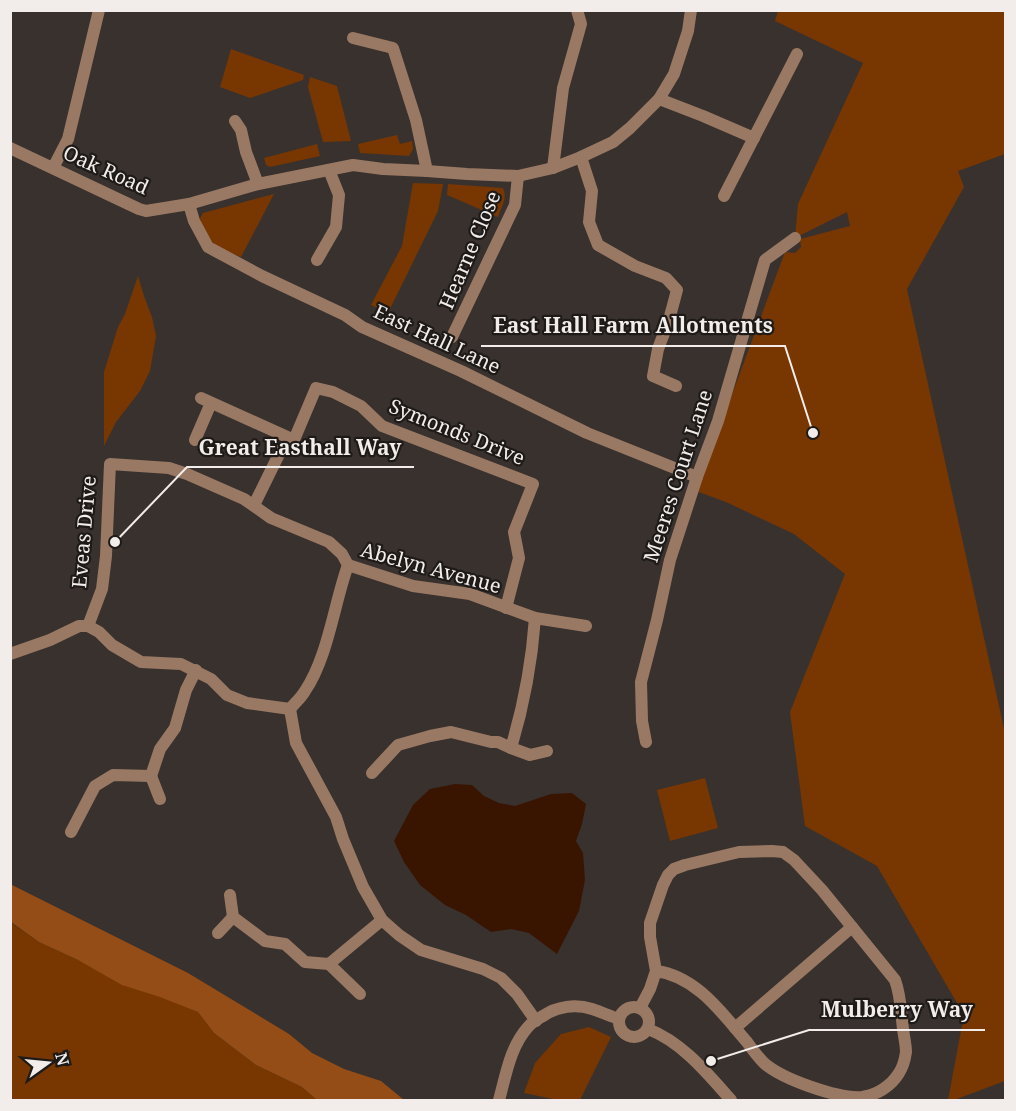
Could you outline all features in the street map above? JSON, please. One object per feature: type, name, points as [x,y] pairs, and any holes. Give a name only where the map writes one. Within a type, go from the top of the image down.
[{"type":"street","points":[[53,168],[68,139],[99,10]]},
{"type":"street","points":[[553,168],[563,88],[581,24],[577,10]]},
{"type":"street","name":"Oak Road","points":[[10,148],[146,211],[189,204],[258,184],[353,165],[383,170],[518,176],[553,168],[581,157],[613,142],[630,128],[659,99],[674,74],[691,10]]},
{"type":"street","points":[[353,38],[393,48],[416,120],[427,171]]},
{"type":"street","points":[[724,196],[797,54]]},
{"type":"street","points":[[659,99],[754,138]]},
{"type":"street","points":[[235,121],[241,130],[246,152],[258,184]]},
{"type":"street","points":[[581,157],[591,191],[589,222],[598,245],[635,266],[666,278],[677,290],[658,349],[653,376],[676,386]]},
{"type":"street","points":[[317,260],[336,227],[339,195],[329,170]]},
{"type":"street","name":"Hearne Close","points":[[452,337],[515,205],[518,176]]},
{"type":"street","name":"East Hall Lane","points":[[189,204],[194,221],[208,247],[261,276],[345,315],[362,327],[461,371],[587,433],[697,477]]},
{"type":"street","name":"Meeres Court Lane","points":[[646,742],[642,721],[641,682],[670,560],[718,421],[765,260],[795,238]]},
{"type":"street","name":"Symonds Drive","points":[[294,440],[316,388],[333,392],[361,406],[382,426],[532,484],[514,532],[519,558],[506,608]]},
{"type":"street","points":[[195,440],[206,400],[294,440]]},
{"type":"street","points":[[294,440],[282,448],[254,506],[271,518],[329,542],[342,554],[348,564]]},
{"type":"street","name":"Eveas Drive","points":[[88,626],[102,589],[106,556],[110,464],[169,468],[244,499],[254,506]]},
{"type":"street","name":"Abelyn Avenue","points":[[290,709],[305,692],[317,668],[348,564],[413,586],[470,594],[536,618],[586,626]]},
{"type":"street","points":[[511,748],[524,692],[536,618]]},
{"type":"street","points":[[10,654],[50,640],[80,626],[88,626],[99,632],[112,645],[141,662],[181,664],[211,679],[227,694],[237,699],[247,703],[290,709],[296,743],[336,817],[363,887],[382,921],[421,950],[483,969],[501,978],[517,994],[536,1021]]},
{"type":"street","points":[[160,800],[151,776],[160,749],[176,728],[186,690],[196,670]]},
{"type":"street","points":[[372,772],[398,745],[451,732],[498,742],[530,755],[546,752]]},
{"type":"street","points":[[71,832],[95,786],[113,775],[151,776]]},
{"type":"street","points":[[640,1008],[656,971],[650,923],[668,875],[674,869],[722,855],[756,850],[783,852],[794,860],[822,890],[895,980],[899,991],[906,1051],[902,1069],[888,1086],[859,1097],[847,1096],[793,1080],[764,1062],[699,990],[676,975],[656,971]]},
{"type":"street","points":[[230,895],[233,917],[265,941],[285,944],[305,962],[328,964],[360,994]]},
{"type":"street","points":[[218,933],[233,917]]},
{"type":"street","points":[[328,964],[382,921]]},
{"type":"street","points":[[735,1028],[852,927]]},
{"type":"street","points":[[499,1101],[509,1061],[529,1025],[552,1010],[566,1006],[590,1008],[619,1019]]},
{"type":"street","points":[[628,1008],[640,1008],[649,1019],[648,1029],[641,1036],[631,1038],[620,1029],[619,1019],[620,1014],[628,1008]]},
{"type":"street","points":[[648,1029],[663,1035],[684,1050],[731,1101]]},
{"type":"shaded area","points":[[778,11],[1005,11],[1005,154],[958,171],[964,187],[907,289],[1005,733],[1005,1081],[954,1100],[948,1100],[964,1015],[877,866],[805,826],[790,712],[845,574],[794,534],[726,502],[696,491],[785,252],[795,253],[801,247],[800,239],[850,226],[847,212],[795,238],[798,204],[863,63],[775,21]]},
{"type":"shaded area","points":[[231,49],[304,75],[303,80],[250,98],[220,87]]},
{"type":"shaded area","points":[[310,77],[337,86],[351,141],[323,142],[308,87]]},
{"type":"shaded area","points":[[397,135],[400,144],[412,141],[413,149],[409,156],[360,153],[358,144]]},
{"type":"shaded area","points":[[317,144],[320,156],[270,167],[266,165],[264,158]]},
{"type":"shaded area","points":[[413,183],[443,184],[438,211],[388,313],[371,305],[402,246]]},
{"type":"shaded area","points":[[448,184],[503,188],[504,199],[498,217],[447,195]]},
{"type":"shaded area","points":[[274,194],[241,257],[220,248],[205,234],[200,218],[203,213]]},
{"type":"shaded area","points":[[138,276],[156,336],[150,371],[140,391],[116,422],[104,446],[104,372],[118,327]]},
{"type":"shaded area","points":[[705,778],[718,828],[670,841],[657,790]]},
{"type":"shaded area","points":[[455,784],[472,785],[484,796],[499,803],[515,806],[551,794],[572,793],[586,804],[576,841],[583,853],[585,880],[579,911],[557,954],[529,933],[511,929],[491,932],[466,915],[445,905],[420,885],[404,862],[394,841],[413,805],[430,789]]},
{"type":"shaded area","points":[[10,884],[188,973],[289,1034],[312,1053],[344,1069],[381,1081],[404,1100],[317,1100],[302,1087],[256,1065],[214,1033],[198,1012],[122,985],[78,960],[39,942],[11,922]]},
{"type":"shaded area","points":[[10,922],[39,942],[198,1012],[214,1033],[256,1065],[302,1087],[317,1100],[11,1100]]},
{"type":"shaded area","points":[[589,1027],[611,1037],[580,1100],[558,1100],[524,1093],[535,1063],[561,1034]]},
{"type":"place","name":"East Hall Farm Allotments","points":[[813,433]]},
{"type":"place","name":"Great Easthall Way","points":[[115,542]]},
{"type":"place","name":"Mulberry Way","points":[[711,1061]]}]
